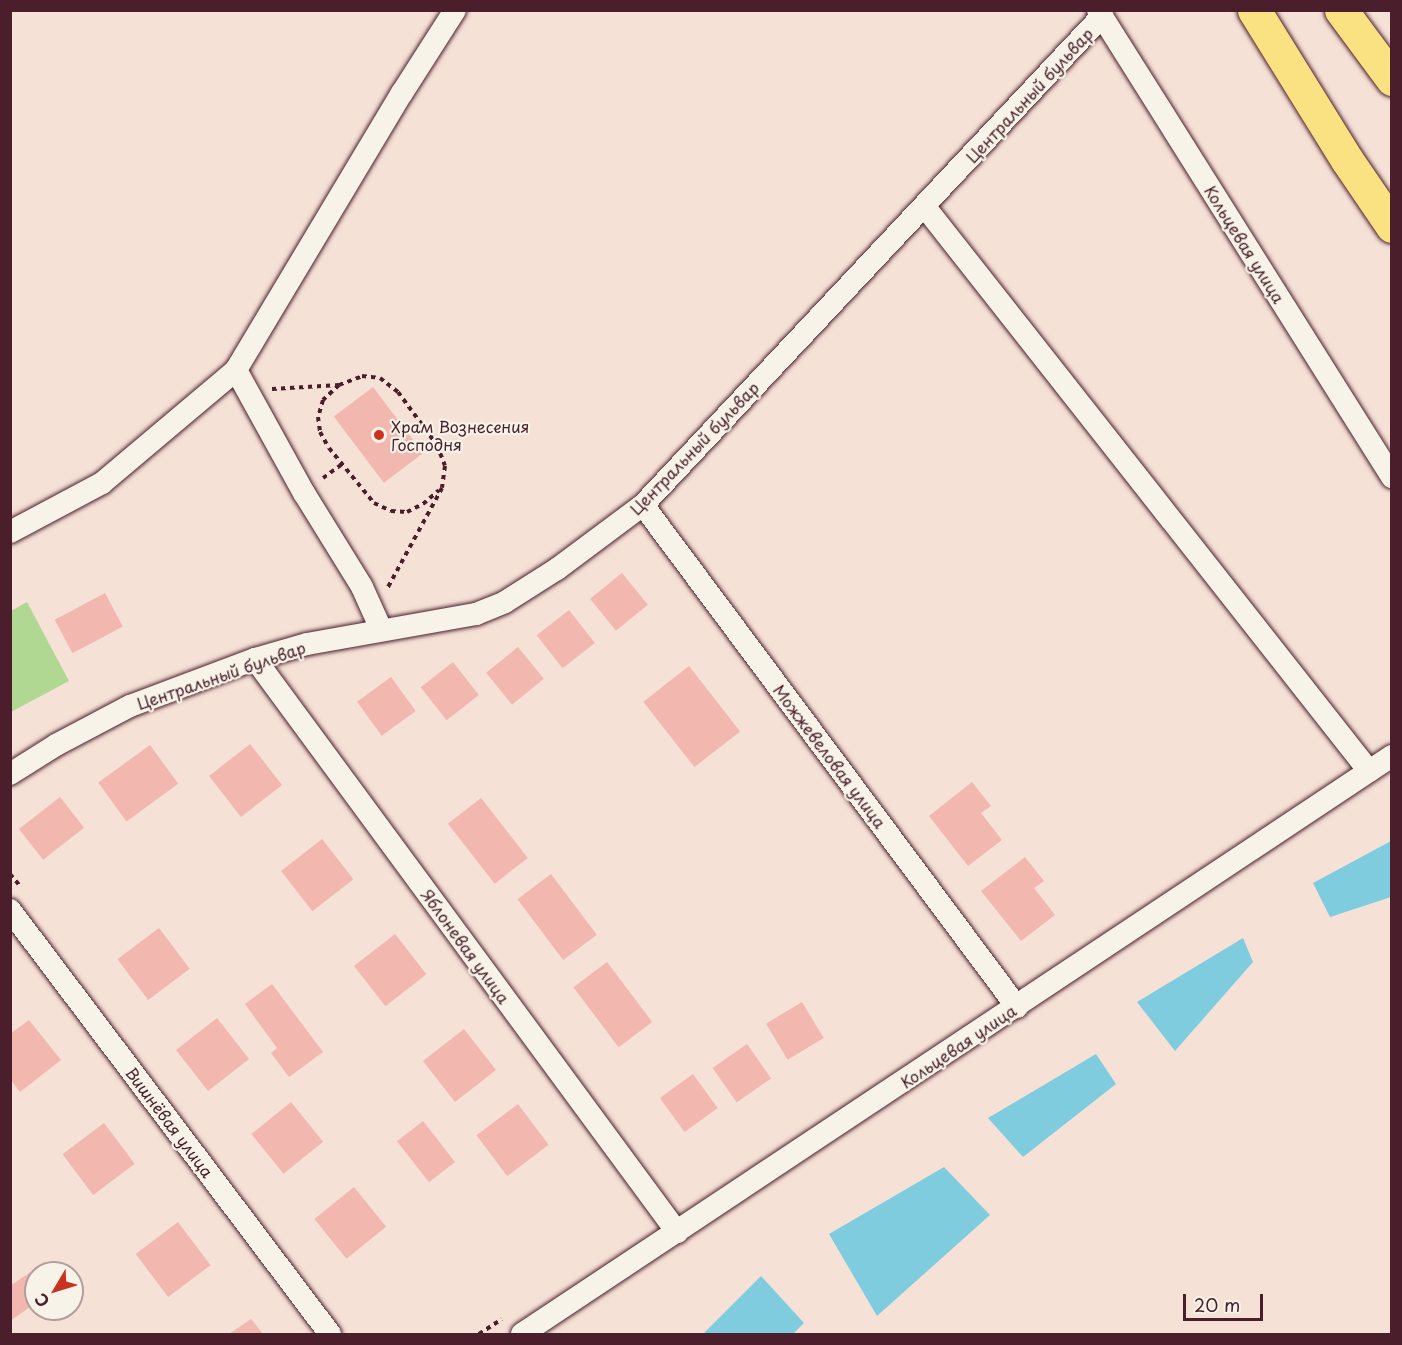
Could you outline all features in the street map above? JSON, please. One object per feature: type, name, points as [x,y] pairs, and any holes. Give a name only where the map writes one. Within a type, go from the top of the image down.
[{"type":"highway","points":[[1254,10],[1347,160],[1392,226]]},
{"type":"highway","points":[[1341,10],[1392,79]]},
{"type":"street","points":[[10,532],[102,483],[236,370],[402,93],[455,10]]},
{"type":"street","name":"Центральный бульвар","points":[[10,774],[56,745],[130,706],[255,659],[378,621],[476,614],[505,602],[557,569],[643,505],[925,207],[1100,14]]},
{"type":"street","name":"Кольцевая улица","points":[[1100,14],[1392,477]]},
{"type":"street","points":[[925,207],[1369,771]]},
{"type":"street","points":[[236,370],[378,621]]},
{"type":"street","name":"Можжевеловая улица","points":[[643,505],[1017,1007]]},
{"type":"street","name":"Яблоневая улица","points":[[255,659],[678,1233]]},
{"type":"street","name":"Кольцевая улица","points":[[522,1335],[1392,756]]},
{"type":"street","name":"Вишнёвая улица","points":[[10,910],[330,1335]]},
{"type":"path","points":[[247,390],[339,385],[362,376],[380,378],[398,392],[437,445],[445,466],[442,488],[378,621]]},
{"type":"path","points":[[339,385],[323,400],[318,417],[320,432],[329,448],[374,502],[391,511],[407,512],[423,504],[442,488]]},
{"type":"green space","points":[[27,602],[69,681],[11,712],[11,611]]},
{"type":"water","points":[[1391,841],[1391,897],[1330,917],[1313,883]]},
{"type":"water","points":[[1243,938],[1253,962],[1175,1051],[1137,1002]]},
{"type":"water","points":[[1096,1054],[1116,1084],[1023,1157],[988,1118]]},
{"type":"water","points":[[944,1167],[990,1215],[877,1316],[829,1234]]},
{"type":"water","points":[[761,1276],[804,1323],[793,1334],[703,1334]]},
{"type":"building","name":"Храм Вознесения Господня","points":[[373,387],[423,453],[384,483],[334,416]]},
{"type":"building","points":[[622,573],[648,605],[616,631],[590,599]]},
{"type":"building","points":[[105,593],[123,627],[73,653],[55,620]]},
{"type":"building","points":[[569,610],[595,643],[563,668],[537,635]]},
{"type":"building","points":[[518,647],[544,679],[512,705],[486,673]]},
{"type":"building","points":[[453,662],[479,695],[447,720],[421,687]]},
{"type":"building","points":[[689,666],[740,731],[694,767],[643,702]]},
{"type":"building","points":[[391,677],[416,711],[382,736],[357,702]]},
{"type":"building","points":[[250,744],[282,785],[241,817],[209,776]]},
{"type":"building","points":[[150,745],[178,784],[126,821],[98,783]]},
{"type":"building","points":[[972,782],[991,806],[981,813],[1002,840],[968,866],[929,816]]},
{"type":"building","points":[[60,797],[84,828],[43,860],[19,829]]},
{"type":"building","points":[[481,798],[528,858],[495,884],[448,824]]},
{"type":"building","points":[[322,839],[353,879],[312,911],[281,871]]},
{"type":"building","points":[[1025,857],[1044,881],[1034,888],[1055,915],[1021,941],[981,891]]},
{"type":"building","points":[[551,874],[597,935],[563,960],[517,899]]},
{"type":"building","points":[[159,928],[190,969],[148,1000],[117,959]]},
{"type":"building","points":[[395,934],[426,974],[385,1006],[354,966]]},
{"type":"building","points":[[607,962],[652,1022],[619,1047],[573,987]]},
{"type":"building","points":[[272,984],[323,1052],[289,1077],[271,1053],[277,1048],[245,1004]]},
{"type":"building","points":[[802,1002],[824,1038],[788,1060],[766,1024]]},
{"type":"building","points":[[217,1018],[249,1059],[208,1091],[176,1050]]},
{"type":"building","points":[[29,1020],[61,1060],[20,1092],[10,1079],[10,1034]]},
{"type":"building","points":[[464,1029],[496,1070],[455,1102],[423,1061]]},
{"type":"building","points":[[747,1044],[771,1078],[737,1102],[713,1068]]},
{"type":"building","points":[[693,1074],[718,1108],[685,1132],[660,1098]]},
{"type":"building","points":[[291,1102],[323,1142],[283,1174],[251,1134]]},
{"type":"building","points":[[518,1104],[549,1145],[507,1176],[476,1135]]},
{"type":"building","points":[[423,1121],[455,1162],[429,1182],[397,1141]]},
{"type":"building","points":[[104,1123],[135,1164],[93,1195],[62,1154]]},
{"type":"building","points":[[354,1187],[386,1227],[346,1259],[314,1219]]},
{"type":"building","points":[[178,1222],[210,1265],[168,1297],[136,1254]]},
{"type":"building","points":[[24,1276],[24,1311],[10,1321],[10,1286]]},
{"type":"building","points":[[251,1319],[263,1334],[229,1334]]},
{"type":"place","name":"Храм Вознесения Господня","points":[[379,435]]}]
